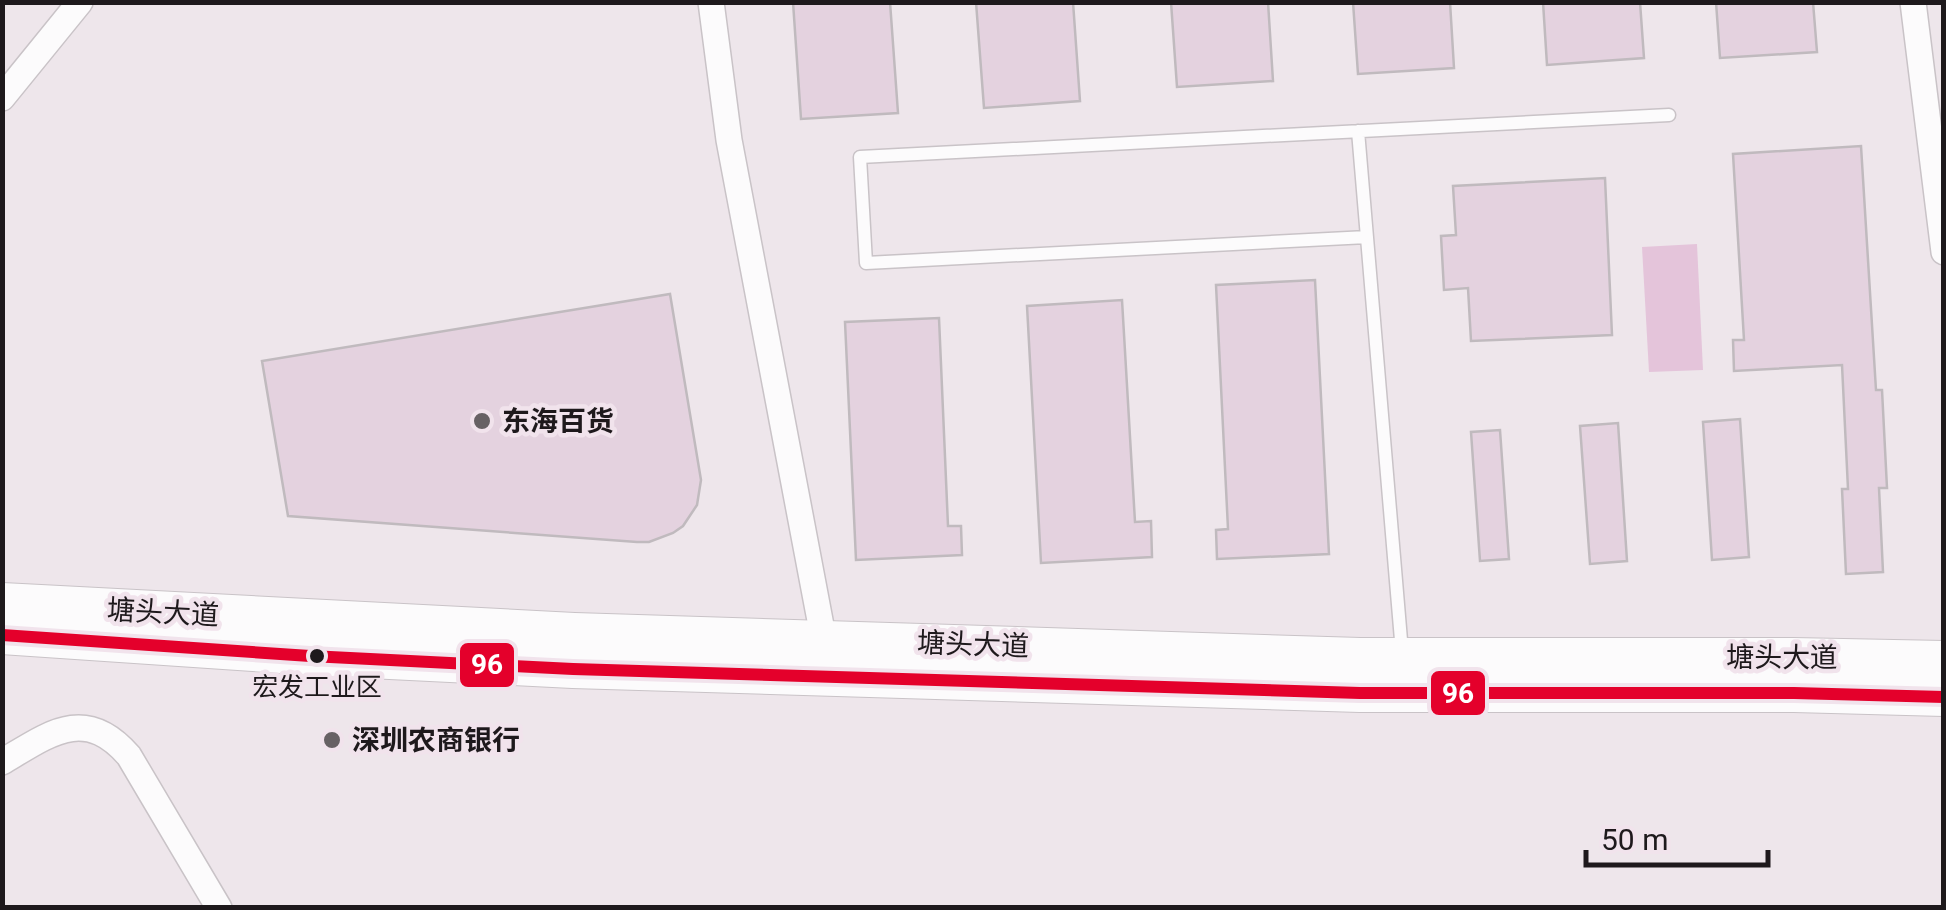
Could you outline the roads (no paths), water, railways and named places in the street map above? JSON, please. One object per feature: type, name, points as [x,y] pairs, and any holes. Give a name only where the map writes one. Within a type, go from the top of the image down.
[{"type":"main road","name":"塘头大道","points":[[2,602],[424,625],[824,640],[1404,675],[1944,697]]},
{"type":"main road","name":"塘头大道","points":[[2,634],[310,656],[831,677],[1404,675],[1793,656],[1944,660]]},
{"type":"street","points":[[2,98],[80,2]]},
{"type":"street","points":[[711,2],[729,140],[831,677]]},
{"type":"street","points":[[1913,2],[1944,252]]},
{"type":"street","points":[[2,762],[53,732],[69,728],[103,734],[118,743],[218,908]]},
{"type":"lane","points":[[1367,237],[866,263],[860,157],[1669,115]]},
{"type":"lane","points":[[1358,131],[1404,675]]},
{"type":"place","name":"东海百货","points":[[482,421]]},
{"type":"place","name":"宏发工业区","points":[[317,656]]},
{"type":"place","name":"深圳农商银行","points":[[332,740]]}]
